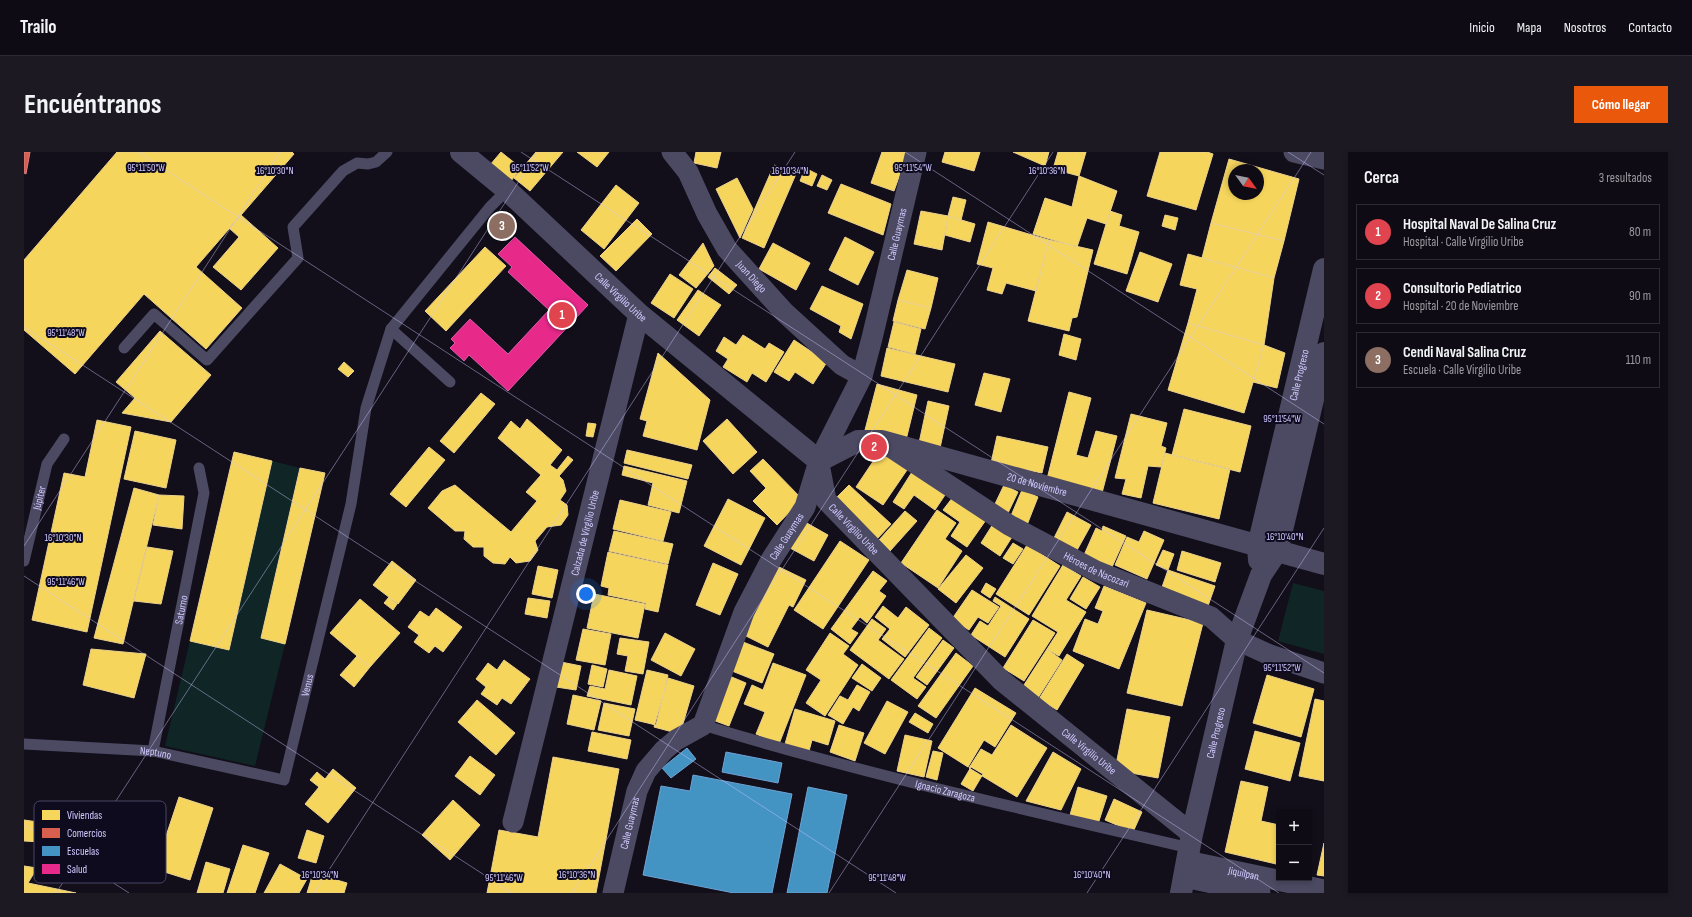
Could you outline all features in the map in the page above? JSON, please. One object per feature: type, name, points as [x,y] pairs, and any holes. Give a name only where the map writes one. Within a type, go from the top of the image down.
[{"type":"street","name":"Calle Virgilio Uribe","points":[[461,152],[507,190],[638,314],[819,461],[826,500],[1001,680],[1187,862]]},
{"type":"street","name":"Juan Diego","points":[[672,152],[688,172],[707,214],[727,249],[784,312],[842,365],[862,376]]},
{"type":"street","name":"Calle Guaymas","points":[[613,893],[637,790],[646,771],[664,750],[676,740],[703,725],[744,612],[771,560],[805,506],[819,461],[862,376],[916,152]]},
{"type":"street","points":[[1294,152],[1324,159]]},
{"type":"street","name":"Calle Progreso","points":[[1268,549],[1324,269]]},
{"type":"street","name":"Calzada de Virgilio Uribe","points":[[513,822],[638,314]]},
{"type":"street","name":"Calle Progreso","points":[[1187,862],[1237,640],[1261,575],[1324,353]]},
{"type":"street","name":"20 de Noviembre","points":[[819,461],[858,441],[882,441],[1324,564]]},
{"type":"street","name":"Héroes de Nacozari","points":[[882,441],[1009,525],[1096,571],[1211,617],[1237,640],[1270,655],[1324,673]]},
{"type":"street","name":"Jiquilpan","points":[[1187,862],[1324,890]]},
{"type":"street","name":"Jiquilpan","points":[[1187,862],[1260,893]]},
{"type":"lane","points":[[124,348],[154,314],[207,360],[298,258],[293,227],[343,171],[357,163],[368,164],[376,162],[387,152]]},
{"type":"lane","points":[[450,382],[391,329],[490,207],[507,190]]},
{"type":"lane","name":"Venus","points":[[284,780],[351,504],[366,408],[391,329]]},
{"type":"lane","name":"Júpiter","points":[[24,561],[47,464],[64,439]]},
{"type":"lane","name":"Saturno","points":[[153,751],[204,493],[199,468]]},
{"type":"lane","name":"Ignacio Zaragoza","points":[[703,725],[778,748],[1013,807],[1187,862]]},
{"type":"lane","name":"Neptuno","points":[[24,744],[153,751],[284,780]]},
{"type":"green space","points":[[272,461],[300,468],[261,638],[285,644],[255,766],[165,746],[190,641],[229,650]]},
{"type":"green space","points":[[1293,583],[1324,591],[1324,654],[1278,641]]},
{"type":"building: Viviendas","points":[[117,152],[292,152],[294,154],[196,267],[242,308],[206,349],[144,294],[75,374],[24,330],[24,260]]},
{"type":"building: Viviendas","points":[[501,152],[521,168],[511,181],[490,165]]},
{"type":"building: Viviendas","points":[[536,152],[563,152],[530,191],[514,178]]},
{"type":"building: Viviendas","points":[[577,152],[609,152],[597,167]]},
{"type":"building: Viviendas","points":[[696,152],[721,152],[717,168],[694,163]]},
{"type":"building: Viviendas","points":[[882,152],[908,152],[894,191],[871,183]]},
{"type":"building: Viviendas","points":[[945,152],[980,152],[974,171],[942,162]]},
{"type":"building: Viviendas","points":[[1013,152],[1049,152],[1045,166]]},
{"type":"building: Viviendas","points":[[1058,152],[1086,152],[1079,176],[1053,169]]},
{"type":"building: Viviendas","points":[[1160,152],[1207,152],[1213,154],[1196,210],[1147,196]]},
{"type":"building: Viviendas","points":[[1229,159],[1246,164],[1228,164],[1228,200],[1264,200],[1264,169],[1299,179],[1284,241],[1211,223]]},
{"type":"building: Viviendas","points":[[774,165],[796,174],[764,248],[742,238]]},
{"type":"building: Viviendas","points":[[805,168],[817,174],[812,186],[800,181]]},
{"type":"building: Viviendas","points":[[822,175],[832,180],[827,190],[817,186]]},
{"type":"building: Viviendas","points":[[1079,176],[1117,191],[1106,224],[1087,218],[1077,247],[1033,234],[1045,198],[1072,207]]},
{"type":"building: Viviendas","points":[[737,178],[753,209],[740,238],[716,189]]},
{"type":"building: Viviendas","points":[[841,184],[891,204],[883,235],[828,213]]},
{"type":"building: Viviendas","points":[[616,185],[639,203],[604,249],[581,230]]},
{"type":"building: Viviendas","points":[[953,197],[966,200],[961,220],[948,216]]},
{"type":"building: Viviendas","points":[[921,211],[948,216],[942,250],[914,244]]},
{"type":"building: Viviendas","points":[[1110,211],[1122,215],[1119,226],[1139,232],[1127,274],[1094,264]]},
{"type":"building: Viviendas","points":[[241,215],[278,248],[241,290],[213,267],[239,237],[229,228]]},
{"type":"building: Viviendas","points":[[1165,215],[1178,218],[1175,230],[1162,226]]},
{"type":"building: Viviendas","points":[[948,216],[975,224],[970,242],[945,235]]},
{"type":"building: Viviendas","points":[[637,219],[652,234],[616,271],[600,256]]},
{"type":"building: Viviendas","points":[[988,222],[1049,240],[1036,291],[1006,283],[1002,294],[987,290],[993,268],[977,264]]},
{"type":"building: Viviendas","points":[[1211,223],[1284,241],[1274,278],[1202,258]]},
{"type":"building: Viviendas","points":[[845,237],[874,252],[858,285],[829,270]]},
{"type":"building: Viviendas","points":[[1049,240],[1093,250],[1077,317],[1072,318],[1069,331],[1028,321]]},
{"type":"building: Viviendas","points":[[703,243],[714,266],[696,288],[679,275]]},
{"type":"building: Viviendas","points":[[773,243],[810,263],[796,290],[759,269]]},
{"type":"building: Viviendas","points":[[485,247],[506,266],[446,331],[425,311]]},
{"type":"building: Viviendas","points":[[1140,252],[1172,264],[1158,302],[1126,291]]},
{"type":"building: Viviendas","points":[[1188,254],[1274,278],[1264,345],[1188,323],[1197,289],[1180,285]]},
{"type":"building: Viviendas","points":[[715,268],[737,285],[729,294],[708,277]]},
{"type":"building: Viviendas","points":[[907,270],[938,278],[931,308],[898,300]]},
{"type":"building: Viviendas","points":[[670,274],[693,289],[674,318],[651,303]]},
{"type":"building: Viviendas","points":[[822,286],[863,304],[851,339],[839,332],[841,326],[810,309]]},
{"type":"building: Viviendas","points":[[698,290],[721,305],[699,336],[677,320]]},
{"type":"building: Viviendas","points":[[898,300],[931,308],[925,329],[893,321]]},
{"type":"building: Viviendas","points":[[894,322],[921,329],[915,354],[888,347]]},
{"type":"building: Viviendas","points":[[1188,323],[1264,345],[1244,413],[1168,390]]},
{"type":"building: Viviendas","points":[[160,331],[211,375],[171,422],[122,413],[135,398],[116,382]]},
{"type":"building: Viviendas","points":[[1064,334],[1081,339],[1076,360],[1059,355]]},
{"type":"building: Viviendas","points":[[743,335],[765,349],[769,343],[784,352],[766,382],[752,373],[747,382],[723,367],[728,359],[716,351],[724,337],[736,345]]},
{"type":"building: Viviendas","points":[[794,340],[827,362],[813,384],[795,372],[789,381],[774,372]]},
{"type":"building: Viviendas","points":[[1264,345],[1285,353],[1277,388],[1253,382]]},
{"type":"building: Viviendas","points":[[887,348],[955,364],[948,392],[881,376]]},
{"type":"building: Viviendas","points":[[658,353],[710,400],[697,450],[643,436],[647,421],[640,419]]},
{"type":"building: Viviendas","points":[[344,362],[354,371],[348,377],[338,369]]},
{"type":"building: Viviendas","points":[[984,373],[1010,379],[1001,412],[975,405]]},
{"type":"building: Viviendas","points":[[877,384],[917,395],[906,440],[865,430]]},
{"type":"building: Viviendas","points":[[1069,392],[1091,398],[1076,455],[1088,458],[1096,431],[1117,436],[1102,493],[1047,479]]},
{"type":"building: Viviendas","points":[[481,393],[495,404],[454,453],[440,441]]},
{"type":"building: Viviendas","points":[[928,401],[949,406],[940,448],[919,443]]},
{"type":"building: Viviendas","points":[[1184,409],[1251,426],[1240,472],[1172,455]]},
{"type":"building: Viviendas","points":[[1131,414],[1167,423],[1161,446],[1166,448],[1161,467],[1148,466],[1141,498],[1122,494],[1126,479],[1115,478]]},
{"type":"building: Viviendas","points":[[527,419],[562,450],[550,465],[557,470],[568,456],[573,460],[559,476],[563,480],[566,491],[560,500],[567,505],[568,515],[561,525],[547,527],[535,541],[538,550],[530,561],[516,563],[510,557],[505,564],[493,563],[484,556],[484,547],[473,547],[464,539],[465,531],[455,531],[428,508],[442,491],[455,485],[511,532],[537,501],[526,492],[541,475],[498,438],[511,421],[520,429]]},
{"type":"building: Viviendas","points":[[727,419],[757,452],[733,474],[703,441]]},
{"type":"building: Viviendas","points":[[97,420],[131,427],[87,632],[32,620],[64,473],[85,477]]},
{"type":"building: Viviendas","points":[[588,423],[596,424],[593,437],[586,436]]},
{"type":"building: Viviendas","points":[[135,431],[176,440],[166,488],[124,479]]},
{"type":"building: Viviendas","points":[[997,436],[1048,447],[1042,473],[991,463]]},
{"type":"building: Viviendas","points":[[429,447],[445,460],[406,507],[390,494]]},
{"type":"building: Viviendas","points":[[627,450],[692,465],[688,479],[624,463]]},
{"type":"building: Viviendas","points":[[880,451],[907,470],[883,505],[856,487]]},
{"type":"building: Viviendas","points":[[234,452],[272,461],[229,650],[190,641]]},
{"type":"building: Viviendas","points":[[1165,453],[1230,469],[1219,519],[1153,503]]},
{"type":"building: Viviendas","points":[[763,459],[802,499],[777,525],[753,501],[766,488],[750,471]]},
{"type":"building: Viviendas","points":[[624,466],[687,481],[679,513],[648,505],[653,483],[622,475]]},
{"type":"building: Viviendas","points":[[300,468],[325,473],[285,644],[261,638]]},
{"type":"building: Viviendas","points":[[912,472],[945,495],[935,510],[914,495],[904,509],[893,502]]},
{"type":"building: Viviendas","points":[[849,485],[891,524],[877,539],[835,499]]},
{"type":"building: Viviendas","points":[[1004,485],[1018,492],[1008,513],[994,506]]},
{"type":"building: Viviendas","points":[[134,488],[159,495],[123,644],[94,638]]},
{"type":"building: Viviendas","points":[[1022,490],[1038,497],[1027,525],[1010,518]]},
{"type":"building: Viviendas","points":[[159,495],[184,496],[182,529],[153,525]]},
{"type":"building: Viviendas","points":[[953,497],[986,520],[967,547],[951,536],[960,522],[943,510]]},
{"type":"building: Viviendas","points":[[728,499],[765,518],[741,565],[704,546]]},
{"type":"building: Viviendas","points":[[620,500],[671,512],[663,541],[613,529]]},
{"type":"building: Viviendas","points":[[937,510],[956,523],[945,539],[962,551],[938,588],[901,563]]},
{"type":"building: Viviendas","points":[[905,511],[917,521],[890,551],[879,540]]},
{"type":"building: Viviendas","points":[[1067,512],[1091,525],[1076,552],[1053,540]]},
{"type":"building: Viviendas","points":[[805,522],[828,535],[814,561],[790,548]]},
{"type":"building: Viviendas","points":[[993,524],[1012,537],[1000,556],[981,543]]},
{"type":"building: Viviendas","points":[[1103,526],[1126,536],[1112,567],[1084,555],[1096,528],[1102,531]]},
{"type":"building: Viviendas","points":[[614,531],[673,544],[668,564],[609,551]]},
{"type":"building: Viviendas","points":[[1144,531],[1164,540],[1147,579],[1115,565],[1127,537],[1139,542]]},
{"type":"building: Viviendas","points":[[840,541],[869,560],[823,629],[794,610]]},
{"type":"building: Viviendas","points":[[1013,543],[1023,549],[1013,564],[1003,558]]},
{"type":"building: Viviendas","points":[[1027,545],[1060,566],[1029,615],[996,594]]},
{"type":"building: Viviendas","points":[[147,547],[173,551],[161,604],[134,601]]},
{"type":"building: Viviendas","points":[[1163,550],[1174,554],[1168,570],[1156,565]]},
{"type":"building: Viviendas","points":[[1182,551],[1221,563],[1215,582],[1177,570]]},
{"type":"building: Viviendas","points":[[608,552],[668,565],[658,612],[645,609],[646,603],[608,595],[609,588],[601,586]]},
{"type":"building: Viviendas","points":[[966,555],[983,568],[956,603],[938,589]]},
{"type":"building: Viviendas","points":[[392,561],[416,580],[398,604],[373,585]]},
{"type":"building: Viviendas","points":[[713,563],[738,574],[720,615],[696,605]]},
{"type":"building: Viviendas","points":[[1063,565],[1081,576],[1066,600],[1086,612],[1059,656],[1047,649],[1058,632],[1032,616]]},
{"type":"building: Viviendas","points":[[538,566],[558,570],[552,598],[532,594]]},
{"type":"building: Viviendas","points":[[777,566],[806,580],[793,607],[789,605],[768,647],[744,635]]},
{"type":"building: Viviendas","points":[[1168,570],[1215,586],[1208,606],[1161,590]]},
{"type":"building: Viviendas","points":[[873,571],[887,581],[879,591],[886,596],[867,623],[860,617],[851,629],[858,633],[850,644],[831,629]]},
{"type":"building: Viviendas","points":[[1083,577],[1100,587],[1086,609],[1070,599]]},
{"type":"building: Viviendas","points":[[986,583],[996,589],[990,598],[981,592]]},
{"type":"building: Viviendas","points":[[1104,586],[1146,603],[1119,669],[1073,651],[1085,619],[1098,624],[1103,611],[1095,608]]},
{"type":"building: Viviendas","points":[[972,590],[999,607],[988,623],[978,617],[969,630],[952,619]]},
{"type":"building: Viviendas","points":[[594,594],[645,604],[638,638],[587,628]]},
{"type":"building: Viviendas","points":[[389,597],[397,604],[393,610],[384,603]]},
{"type":"building: Viviendas","points":[[995,597],[1029,619],[1005,657],[971,635],[980,621],[988,626],[1001,606],[993,601]]},
{"type":"building: Viviendas","points":[[528,598],[550,601],[547,618],[525,614]]},
{"type":"building: Viviendas","points":[[360,599],[400,633],[370,667],[330,633]]},
{"type":"building: Viviendas","points":[[883,606],[898,618],[906,607],[929,625],[905,657],[882,639],[890,629],[875,617]]},
{"type":"building: Viviendas","points":[[436,608],[462,627],[443,652],[435,646],[429,653],[414,642],[419,635],[408,627],[420,611],[429,617]]},
{"type":"building: Viviendas","points":[[1147,610],[1203,623],[1182,706],[1127,693]]},
{"type":"building: Viviendas","points":[[872,619],[886,629],[878,640],[904,659],[889,679],[850,650]]},
{"type":"building: Viviendas","points":[[1033,620],[1055,633],[1024,681],[1003,668]]},
{"type":"building: Viviendas","points":[[929,628],[942,638],[913,678],[926,687],[917,699],[891,680]]},
{"type":"building: Viviendas","points":[[583,629],[611,634],[605,665],[576,660]]},
{"type":"building: Viviendas","points":[[665,633],[695,649],[681,676],[651,660]]},
{"type":"building: Viviendas","points":[[830,633],[849,646],[843,654],[858,665],[825,716],[806,703],[821,680],[806,670]]},
{"type":"building: Viviendas","points":[[620,638],[649,642],[643,674],[625,671],[628,656],[617,654]]},
{"type":"building: Viviendas","points":[[943,640],[954,648],[927,685],[916,677]]},
{"type":"building: Viviendas","points":[[743,642],[774,654],[762,683],[732,671]]},
{"type":"building: Viviendas","points":[[91,649],[146,654],[134,698],[83,685]]},
{"type":"building: Viviendas","points":[[1047,649],[1062,660],[1038,698],[1022,688]]},
{"type":"building: Viviendas","points":[[956,653],[973,666],[936,718],[918,706]]},
{"type":"building: Viviendas","points":[[1067,654],[1084,665],[1057,710],[1039,699]]},
{"type":"building: Viviendas","points":[[357,656],[370,667],[354,687],[340,675]]},
{"type":"building: Viviendas","points":[[504,660],[530,679],[511,704],[502,698],[497,705],[481,694],[486,687],[476,679],[488,663],[497,670]]},
{"type":"building: Viviendas","points":[[561,662],[581,666],[576,690],[556,687]]},
{"type":"building: Viviendas","points":[[773,663],[806,675],[779,744],[756,734],[765,712],[744,704],[752,685],[763,690]]},
{"type":"building: Viviendas","points":[[862,664],[881,678],[872,691],[852,678]]},
{"type":"building: Viviendas","points":[[592,665],[607,669],[603,687],[588,684]]},
{"type":"building: Viviendas","points":[[609,670],[637,676],[631,705],[587,696],[590,686],[605,689]]},
{"type":"building: Viviendas","points":[[647,670],[668,675],[656,725],[635,720]]},
{"type":"building: Viviendas","points":[[727,675],[746,683],[729,726],[710,719]]},
{"type":"building: Viviendas","points":[[1267,675],[1314,689],[1301,737],[1253,723]]},
{"type":"building: Viviendas","points":[[668,678],[694,686],[680,734],[654,727]]},
{"type":"building: Viviendas","points":[[857,685],[870,692],[859,711],[853,707],[843,724],[828,715],[840,696],[848,700]]},
{"type":"building: Viviendas","points":[[975,688],[1016,713],[995,747],[984,740],[968,767],[938,748]]},
{"type":"building: Viviendas","points":[[573,695],[601,701],[594,730],[567,724]]},
{"type":"building: Viviendas","points":[[1315,699],[1324,701],[1324,781],[1299,776]]},
{"type":"building: Viviendas","points":[[477,700],[515,733],[496,755],[458,722]]},
{"type":"building: Viviendas","points":[[887,701],[908,712],[885,754],[864,743]]},
{"type":"building: Viviendas","points":[[604,703],[635,709],[629,736],[598,730]]},
{"type":"building: Viviendas","points":[[795,709],[835,721],[828,745],[812,740],[809,751],[785,744]]},
{"type":"building: Viviendas","points":[[1127,709],[1170,717],[1158,778],[1115,770]]},
{"type":"building: Viviendas","points":[[915,713],[933,724],[928,733],[909,722]]},
{"type":"building: Viviendas","points":[[839,725],[864,733],[855,761],[830,752]]},
{"type":"building: Viviendas","points":[[1011,725],[1047,748],[1017,797],[969,768],[981,749],[992,755]]},
{"type":"building: Viviendas","points":[[1255,731],[1300,743],[1290,781],[1245,769]]},
{"type":"building: Viviendas","points":[[592,732],[631,740],[627,759],[588,751]]},
{"type":"building: Viviendas","points":[[905,735],[932,741],[924,777],[897,771]]},
{"type":"building: Viviendas","points":[[933,751],[943,753],[937,780],[926,777]]},
{"type":"building: Viviendas","points":[[1053,752],[1081,769],[1061,810],[1026,801]]},
{"type":"building: Viviendas","points":[[470,756],[495,775],[480,795],[455,776]]},
{"type":"building: Viviendas","points":[[553,757],[619,769],[596,893],[487,893],[499,830],[538,837]]},
{"type":"building: Viviendas","points":[[971,767],[983,774],[973,791],[961,784]]},
{"type":"building: Viviendas","points":[[333,769],[356,788],[328,823],[305,804],[319,787],[310,780],[317,772],[325,779]]},
{"type":"building: Viviendas","points":[[1241,781],[1268,787],[1261,821],[1276,824],[1276,864],[1225,852]]},
{"type":"building: Viviendas","points":[[1078,787],[1107,796],[1098,824],[1070,815]]},
{"type":"building: Viviendas","points":[[179,797],[213,808],[190,880],[166,872],[166,836]]},
{"type":"building: Viviendas","points":[[1114,799],[1142,812],[1133,832],[1105,820]]},
{"type":"building: Viviendas","points":[[453,800],[480,825],[450,860],[422,835]]},
{"type":"building: Viviendas","points":[[24,820],[34,821],[34,842],[24,841]]},
{"type":"building: Viviendas","points":[[307,830],[324,836],[316,863],[298,858]]},
{"type":"building: Viviendas","points":[[1324,843],[1324,876],[1317,875]]},
{"type":"building: Viviendas","points":[[243,845],[269,853],[255,893],[227,893]]},
{"type":"building: Viviendas","points":[[206,862],[230,869],[223,893],[197,893]]},
{"type":"building: Viviendas","points":[[280,864],[307,879],[299,893],[264,893]]},
{"type":"building: Viviendas","points":[[24,866],[34,868],[34,873],[28,883],[76,893],[24,893]]},
{"type":"building: Viviendas","points":[[313,873],[347,883],[344,893],[307,893]]},
{"type":"building: Comercios","points":[[24,152],[30,152],[26,174],[24,173]]},
{"type":"building: Escuelas","points":[[687,748],[696,759],[671,778],[662,768]]},
{"type":"building: Escuelas","points":[[726,752],[782,763],[778,783],[722,772]]},
{"type":"building: Escuelas","points":[[693,775],[792,794],[772,893],[734,893],[643,875],[661,786],[690,791]]},
{"type":"building: Escuelas","points":[[808,787],[847,795],[827,893],[787,893]]},
{"type":"building: Salud","points":[[515,237],[588,305],[508,391],[469,355],[464,361],[450,348],[455,343],[451,339],[470,319],[508,354],[549,310],[508,272],[512,267],[498,254]]},
{"type":"place","name":"Cendi Naval Salina Cruz","points":[[502,226]]},
{"type":"place","name":"Hospital Naval De Salina Cruz","points":[[562,315]]},
{"type":"place","name":"Consultorio Pediatrico","points":[[874,447]]}]
